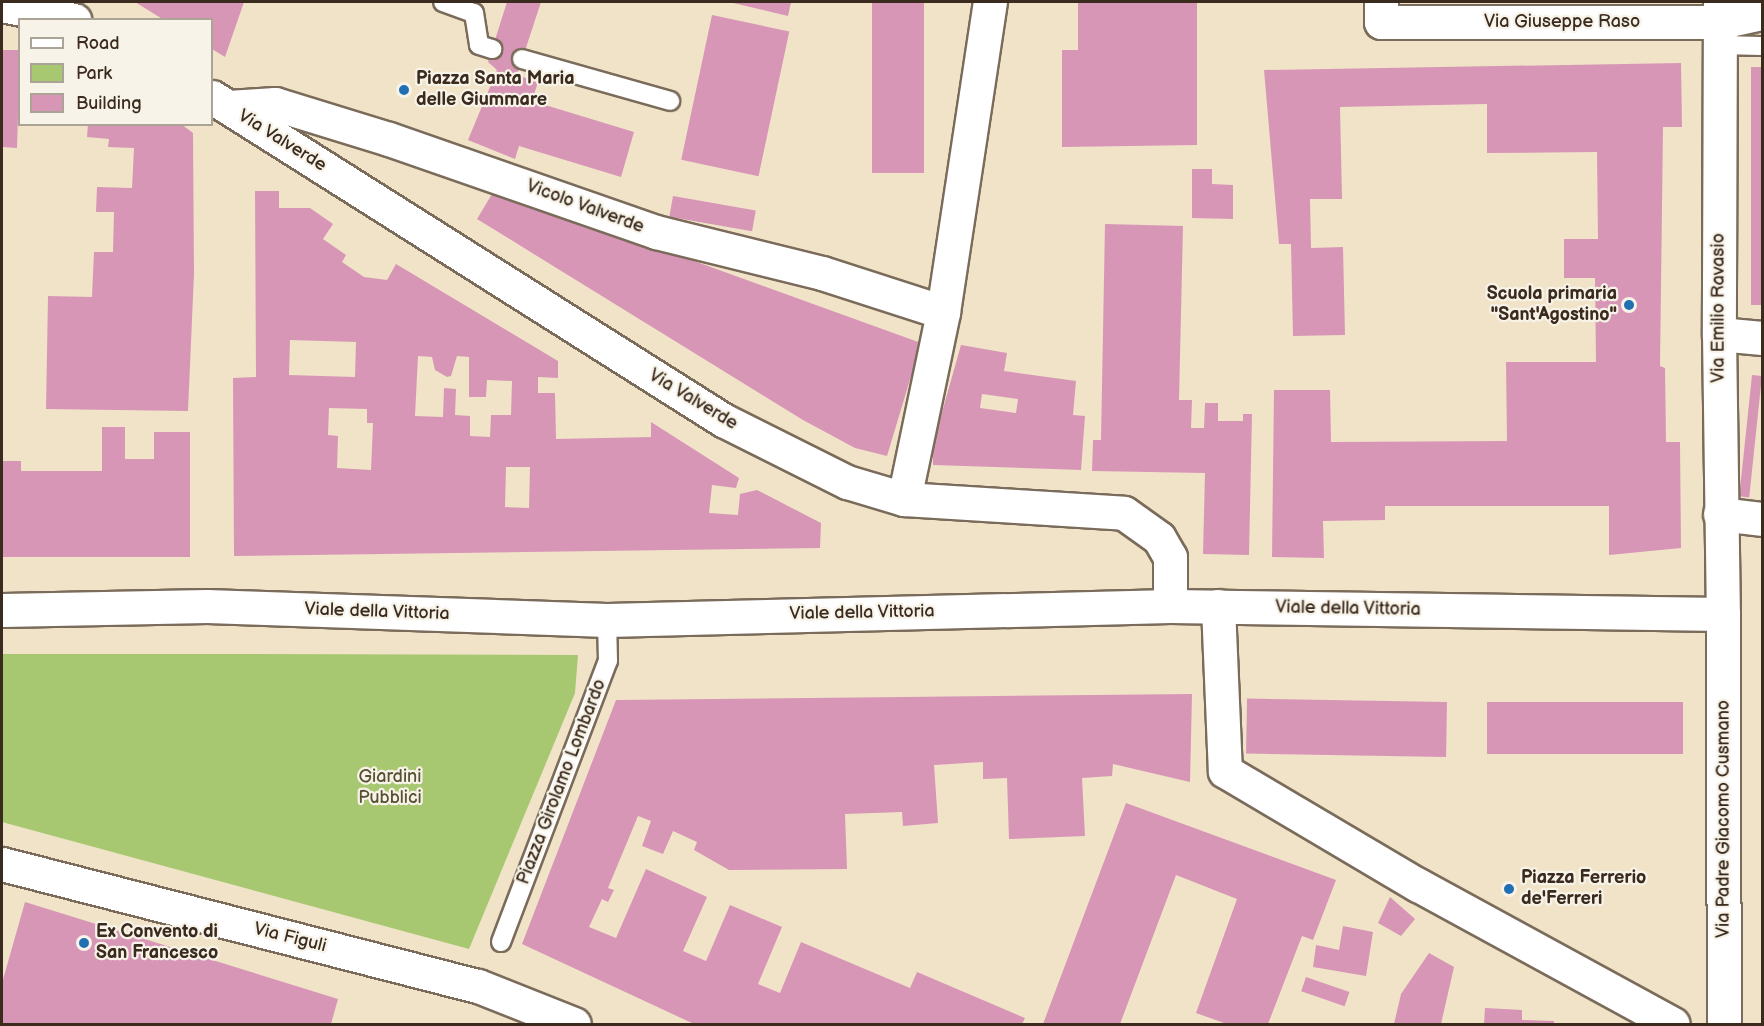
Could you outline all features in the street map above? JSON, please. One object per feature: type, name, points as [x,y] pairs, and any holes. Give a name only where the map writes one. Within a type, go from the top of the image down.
[{"type":"street","points":[[904,499],[943,312],[990,2]]},
{"type":"street","name":"Via Giuseppe Raso","points":[[1381,2],[1381,22],[1720,23],[1762,13]]},
{"type":"street","points":[[2,4],[65,18]]},
{"type":"street","name":"Via Emilio Ravasio","points":[[1720,23],[1719,334],[1723,614]]},
{"type":"street","name":"Vicolo Valverde","points":[[220,102],[276,104],[422,150],[657,232],[822,273],[943,312]]},
{"type":"street","name":"Via Valverde","points":[[220,102],[723,420],[847,482],[904,499],[1124,513],[1159,538],[1170,557],[1170,606]]},
{"type":"street","points":[[1719,334],[1762,338]]},
{"type":"street","points":[[1720,514],[1762,519]]},
{"type":"street","name":"Viale della Vittoria","points":[[2,610],[207,606],[607,620],[1170,606],[1723,614]]},
{"type":"street","points":[[1218,606],[1225,771],[1418,885],[1673,1024]]},
{"type":"street","name":"Via Padre Giacomo Cusmano","points":[[1723,614],[1724,1024]]},
{"type":"street","name":"Via Figuli","points":[[2,864],[478,986],[574,1024]]},
{"type":"lane","points":[[443,2],[474,13],[479,45],[492,49]]},
{"type":"lane","points":[[1720,23],[1762,46]]},
{"type":"lane","points":[[522,59],[670,101]]},
{"type":"lane","name":"Piazza Girolamo Lombardo","points":[[501,942],[608,661],[607,620]]},
{"type":"green space","name":"Giardini Pubblici","points":[[2,654],[578,655],[575,693],[469,949],[2,822]]},
{"type":"building","points":[[135,2],[244,2],[225,57],[213,50],[213,18],[161,18]]},
{"type":"building","points":[[507,2],[541,2],[517,75],[538,82],[532,101],[634,132],[621,177],[519,146],[515,159],[468,140],[497,70],[488,62]]},
{"type":"building","points":[[729,2],[791,2],[788,16]]},
{"type":"building","points":[[872,2],[924,2],[924,173],[872,173]]},
{"type":"building","points":[[1078,2],[1197,2],[1197,145],[1062,147],[1062,50],[1078,50]]},
{"type":"building","points":[[712,15],[789,31],[759,176],[681,160]]},
{"type":"building","points":[[2,50],[18,50],[17,148],[2,147]]},
{"type":"building","name":"Scuola primaria \"Sant'Agostino\"","points":[[1681,63],[1682,127],[1663,127],[1660,366],[1665,368],[1666,442],[1680,442],[1681,548],[1609,555],[1609,506],[1385,506],[1385,520],[1323,521],[1324,558],[1272,557],[1274,390],[1330,390],[1331,442],[1507,441],[1506,362],[1596,362],[1595,278],[1564,278],[1564,239],[1598,239],[1597,152],[1487,153],[1487,104],[1340,107],[1342,199],[1310,199],[1311,248],[1343,247],[1345,335],[1293,336],[1291,244],[1279,244],[1264,70]]},
{"type":"building","points":[[1751,67],[1762,67],[1762,305],[1751,305]]},
{"type":"building","points":[[88,126],[184,126],[193,133],[194,274],[188,411],[46,409],[48,296],[92,297],[94,252],[113,252],[114,212],[96,212],[97,187],[132,188],[134,148],[108,147],[109,139],[87,137]]},
{"type":"building","points":[[1192,169],[1212,169],[1212,184],[1233,185],[1233,219],[1192,218]]},
{"type":"building","points":[[495,189],[921,343],[887,456],[855,448],[803,420],[477,219]]},
{"type":"building","points":[[255,191],[279,191],[279,208],[310,208],[333,224],[323,239],[346,255],[342,262],[364,277],[387,280],[396,264],[558,361],[558,378],[538,377],[538,393],[555,393],[556,439],[651,437],[651,422],[739,478],[736,488],[712,485],[709,513],[738,515],[740,494],[757,490],[821,523],[820,548],[234,556],[233,378],[256,377]],"holes":[[[290,340],[356,342],[355,377],[289,375]],[[418,356],[432,357],[435,370],[447,377],[451,376],[457,356],[469,357],[469,397],[486,397],[487,380],[512,381],[511,415],[491,415],[490,437],[470,436],[470,416],[455,415],[456,389],[444,388],[443,417],[415,416]],[[329,408],[367,409],[367,423],[373,423],[371,470],[337,468],[338,436],[328,435]],[[506,467],[530,467],[529,508],[505,507]]]},
{"type":"building","points":[[673,196],[756,211],[752,231],[669,217]]},
{"type":"building","points":[[1105,224],[1183,226],[1179,400],[1192,400],[1191,428],[1204,428],[1205,403],[1218,403],[1218,421],[1243,421],[1243,414],[1252,414],[1249,555],[1203,554],[1205,473],[1092,471],[1093,440],[1101,440]]},
{"type":"building","points":[[961,345],[1007,353],[1004,371],[1076,381],[1073,415],[1085,416],[1081,470],[933,465],[933,444]],"holes":[[[982,394],[1018,399],[1016,413],[980,408]]]},
{"type":"building","points":[[1752,375],[1762,376],[1749,497],[1739,496]]},
{"type":"building","points":[[102,427],[125,427],[125,459],[154,459],[154,432],[190,432],[190,557],[2,557],[2,461],[21,461],[21,471],[102,471]]},
{"type":"building","points":[[1192,694],[1190,782],[1113,764],[1112,776],[1082,778],[1085,836],[1009,839],[1007,778],[983,779],[983,762],[934,765],[938,823],[903,826],[902,812],[845,814],[847,869],[729,870],[694,850],[697,842],[673,831],[663,854],[642,846],[651,821],[638,816],[608,888],[614,890],[608,902],[602,899],[589,927],[616,938],[646,869],[707,897],[683,951],[706,961],[730,905],[782,927],[758,984],[780,993],[801,942],[910,988],[917,972],[1025,1018],[1022,1024],[694,1024],[522,944],[616,700]]},
{"type":"building","points":[[1247,699],[1447,702],[1446,757],[1246,754]]},
{"type":"building","points":[[1487,702],[1683,702],[1683,754],[1487,754]]},
{"type":"building","points":[[1126,803],[1336,880],[1313,940],[1302,936],[1268,1024],[1227,1024],[1196,1013],[1237,899],[1176,875],[1120,1024],[1043,1024]]},
{"type":"building","points":[[1390,897],[1415,919],[1401,936],[1378,923]]},
{"type":"building","name":"Ex Convento di San Francesco","points":[[25,902],[338,999],[331,1024],[2,1024],[2,983]]},
{"type":"building","points":[[1343,926],[1373,932],[1366,976],[1313,967],[1316,945],[1339,950]]},
{"type":"building","points":[[1429,953],[1454,967],[1441,1024],[1394,1024],[1401,994]]},
{"type":"building","points":[[1306,977],[1349,992],[1345,1006],[1301,991]]},
{"type":"building","points":[[1485,1008],[1522,1010],[1522,1020],[1554,1021],[1554,1024],[1484,1024]]},
{"type":"place","name":"Piazza Santa Maria delle Giummare","points":[[404,90]]},
{"type":"place","name":"Scuola primaria \"Sant'Agostino\"","points":[[1629,305]]},
{"type":"place","name":"Piazza Ferrerio de'Ferreri","points":[[1509,889]]},
{"type":"place","name":"Ex Convento di San Francesco","points":[[84,943]]}]
